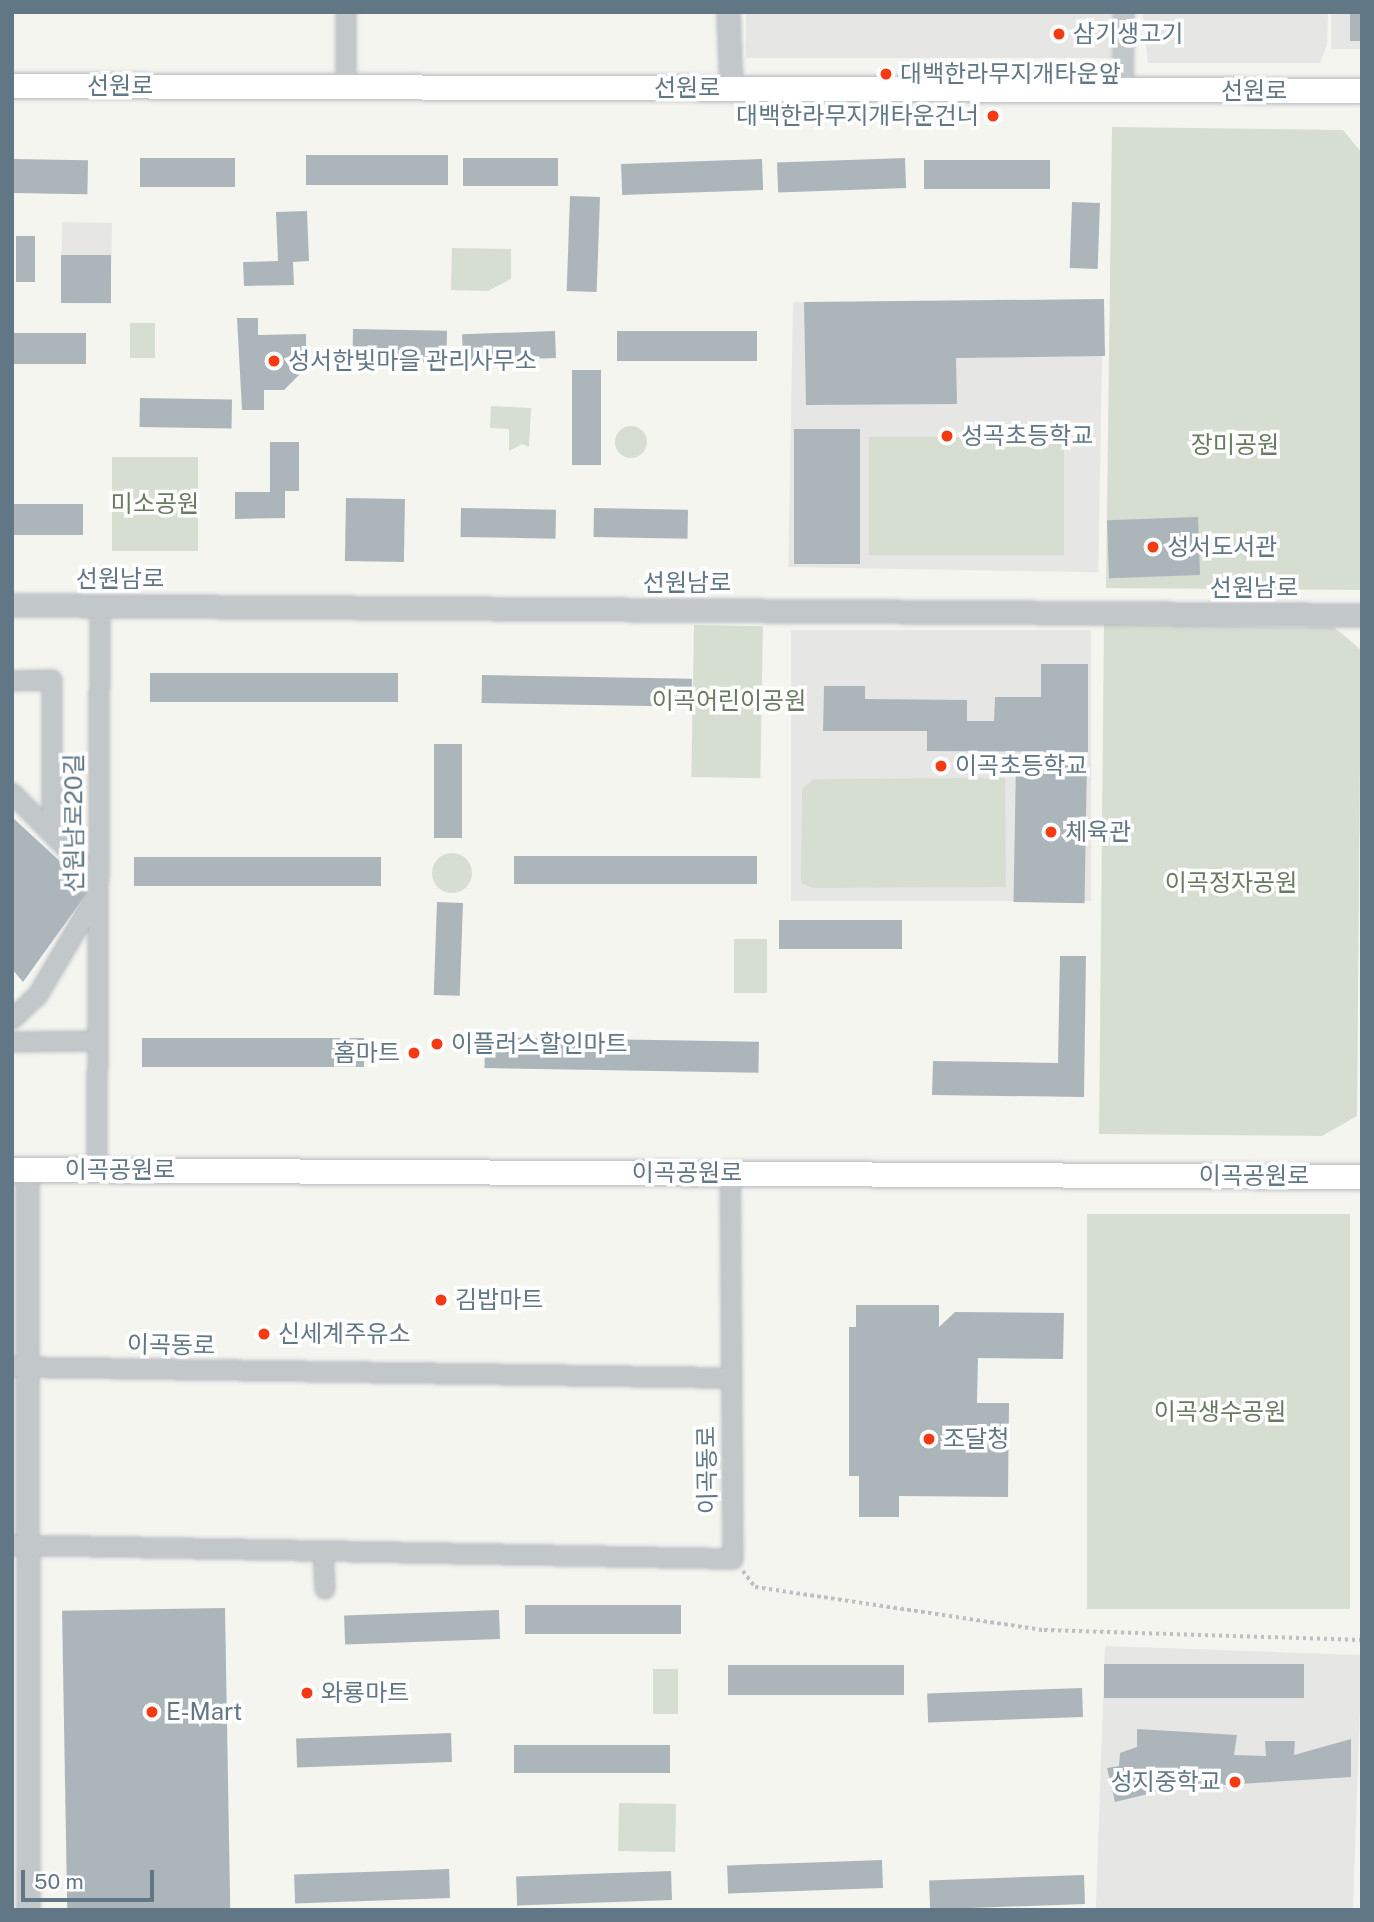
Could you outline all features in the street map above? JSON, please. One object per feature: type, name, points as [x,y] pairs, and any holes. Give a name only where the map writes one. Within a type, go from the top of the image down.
[{"type":"main road","name":"선원로","points":[[12,86],[1362,92]]},
{"type":"main road","name":"이곡공원로","points":[[20,1170],[1362,1177]]},
{"type":"street","points":[[346,12],[346,87]]},
{"type":"street","points":[[728,12],[731,88]]},
{"type":"street","points":[[1123,90],[1124,12]]},
{"type":"street","name":"선원남로","points":[[12,605],[1362,615]]},
{"type":"street","name":"선원남로20길","points":[[97,1170],[100,605]]},
{"type":"street","points":[[12,681],[52,680],[52,831]]},
{"type":"street","points":[[12,793],[52,831],[98,893],[38,995],[12,1019]]},
{"type":"street","points":[[12,1042],[97,1041]]},
{"type":"street","points":[[20,1170],[19,1367],[28,1910]]},
{"type":"street","points":[[730,1174],[730,1378]]},
{"type":"street","name":"이곡동로","points":[[19,1367],[730,1378],[733,1559]]},
{"type":"street","points":[[21,1545],[733,1559]]},
{"type":"street","points":[[323,1551],[325,1589]]},
{"type":"path","points":[[733,1559],[755,1587],[1044,1630],[1362,1640]]},
{"type":"shaded area","points":[[746,12],[1127,12],[1127,58],[746,58]]},
{"type":"shaded area","points":[[1142,12],[1328,12],[1327,45],[1320,63],[1148,63]]},
{"type":"shaded area","points":[[1331,12],[1362,12],[1362,49],[1331,49]]},
{"type":"shaded area","points":[[62,222],[112,223],[111,304],[61,303]]},
{"type":"shaded area","name":"성곡초등학교","points":[[793,302],[1103,307],[1098,572],[788,567]]},
{"type":"shaded area","name":"이곡초등학교","points":[[791,630],[1091,630],[1091,901],[791,901]]},
{"type":"shaded area","name":"성지중학교","points":[[1105,1646],[1362,1655],[1353,1910],[1096,1910]]},
{"type":"green space","name":"장미공원","points":[[1112,127],[1343,130],[1362,153],[1362,590],[1106,588]]},
{"type":"green space","points":[[452,248],[511,249],[511,279],[488,291],[451,290]]},
{"type":"green space","points":[[130,323],[155,323],[155,358],[130,358]]},
{"type":"green space","points":[[491,406],[531,408],[529,447],[522,444],[509,451],[509,429],[490,428]]},
{"type":"green space","points":[[631,426],[642,431],[647,442],[642,453],[631,458],[620,453],[615,442],[620,431]]},
{"type":"green space","points":[[869,437],[1064,437],[1064,555],[869,555]]},
{"type":"green space","name":"미소공원","points":[[112,457],[198,457],[198,551],[112,551]]},
{"type":"green space","name":"이곡정자공원","points":[[1104,624],[1334,627],[1361,650],[1357,1116],[1322,1136],[1099,1134]]},
{"type":"green space","name":"이곡어린이공원","points":[[694,625],[763,626],[760,778],[691,777]]},
{"type":"green space","points":[[1005,778],[1006,887],[813,888],[801,883],[802,789],[813,779]]},
{"type":"green space","points":[[452,853],[466,859],[472,873],[466,887],[452,893],[438,887],[432,873],[438,859]]},
{"type":"green space","points":[[734,939],[767,939],[767,993],[734,993]]},
{"type":"green space","name":"이곡생수공원","points":[[1087,1214],[1350,1214],[1350,1609],[1087,1609]]},
{"type":"green space","points":[[653,1669],[678,1669],[678,1714],[653,1714]]},
{"type":"green space","points":[[619,1803],[676,1804],[675,1852],[618,1851]]},
{"type":"building","points":[[1350,12],[1362,12],[1362,41],[1350,41]]},
{"type":"building","points":[[306,155],[448,155],[448,185],[306,185]]},
{"type":"building","points":[[140,158],[235,158],[235,187],[140,187]]},
{"type":"building","points":[[463,158],[558,158],[558,186],[463,186]]},
{"type":"building","points":[[905,158],[906,188],[778,192],[777,162]]},
{"type":"building","points":[[12,159],[88,160],[87,194],[12,193]]},
{"type":"building","points":[[762,159],[763,190],[622,195],[621,164]]},
{"type":"building","points":[[924,160],[1050,160],[1050,189],[924,189]]},
{"type":"building","points":[[570,196],[600,197],[597,292],[567,291]]},
{"type":"building","points":[[1072,202],[1100,203],[1098,269],[1070,268]]},
{"type":"building","points":[[307,211],[309,261],[293,262],[294,285],[244,286],[243,262],[278,261],[276,212]]},
{"type":"building","points":[[16,236],[35,236],[35,282],[16,282]]},
{"type":"building","points":[[61,255],[111,255],[111,303],[61,303]]},
{"type":"building","points":[[1104,299],[1105,356],[956,358],[957,404],[806,405],[804,302]]},
{"type":"building","name":"성서한빛마을 관리사무소","points":[[237,318],[258,318],[258,335],[306,334],[306,368],[284,390],[264,390],[264,410],[242,410]]},
{"type":"building","points":[[353,329],[447,331],[446,363],[352,361]]},
{"type":"building","points":[[555,331],[556,358],[463,361],[462,334]]},
{"type":"building","points":[[617,331],[757,331],[757,361],[617,361]]},
{"type":"building","points":[[12,333],[86,333],[86,364],[12,364]]},
{"type":"building","points":[[572,370],[601,370],[601,465],[572,465]]},
{"type":"building","points":[[140,398],[232,400],[231,429],[139,427]]},
{"type":"building","points":[[794,429],[860,429],[860,564],[794,564]]},
{"type":"building","points":[[270,442],[299,442],[299,491],[285,491],[285,518],[235,519],[235,492],[270,492]]},
{"type":"building","points":[[346,498],[405,499],[404,562],[345,561]]},
{"type":"building","points":[[12,504],[83,504],[83,535],[12,535]]},
{"type":"building","points":[[461,508],[556,510],[555,539],[460,537]]},
{"type":"building","points":[[594,508],[688,510],[687,539],[593,537]]},
{"type":"building","name":"성서도서관","points":[[1198,517],[1200,575],[1109,578],[1107,520]]},
{"type":"building","points":[[1041,664],[1088,664],[1088,752],[927,751],[927,731],[823,731],[824,686],[865,686],[865,699],[967,700],[967,721],[994,721],[995,697],[1041,697]]},
{"type":"building","points":[[150,673],[398,673],[398,702],[150,702]]},
{"type":"building","points":[[482,675],[692,679],[691,707],[482,703]]},
{"type":"building","points":[[434,744],[462,744],[462,838],[434,838]]},
{"type":"building","name":"체육관","points":[[1016,760],[1087,761],[1085,903],[1014,902]]},
{"type":"building","points":[[12,817],[90,889],[23,982],[12,969]]},
{"type":"building","points":[[514,856],[757,856],[757,884],[514,884]]},
{"type":"building","points":[[134,857],[381,857],[381,886],[134,886]]},
{"type":"building","points":[[437,902],[463,903],[460,996],[434,995]]},
{"type":"building","points":[[779,920],[902,920],[902,949],[779,949]]},
{"type":"building","points":[[1060,956],[1086,956],[1084,1097],[932,1095],[933,1061],[1058,1063]]},
{"type":"building","points":[[485,1037],[759,1042],[758,1073],[484,1068]]},
{"type":"building","points":[[142,1038],[364,1038],[364,1067],[142,1067]]},
{"type":"building","name":"조달청","points":[[856,1305],[939,1305],[939,1327],[955,1312],[1064,1313],[1063,1359],[978,1358],[977,1403],[1009,1403],[1008,1497],[899,1496],[899,1517],[859,1517],[859,1476],[849,1476],[849,1327],[856,1327]]},
{"type":"building","points":[[525,1605],[681,1605],[681,1634],[525,1634]]},
{"type":"building","points":[[225,1608],[230,1910],[67,1910],[62,1611]]},
{"type":"building","points":[[499,1610],[500,1639],[345,1644],[344,1615]]},
{"type":"building","points":[[1104,1664],[1304,1664],[1304,1698],[1104,1698]]},
{"type":"building","points":[[728,1665],[904,1665],[904,1695],[728,1695]]},
{"type":"building","points":[[1082,1688],[1083,1717],[928,1722],[927,1693]]},
{"type":"building","points":[[1137,1729],[1237,1735],[1234,1755],[1266,1756],[1265,1741],[1295,1741],[1294,1755],[1351,1739],[1351,1777],[1173,1788],[1115,1802],[1107,1768],[1119,1766],[1120,1753],[1137,1747]]},
{"type":"building","points":[[451,1733],[452,1762],[297,1767],[296,1738]]},
{"type":"building","points":[[514,1745],[670,1745],[670,1773],[514,1773]]},
{"type":"building","points":[[882,1860],[883,1888],[728,1893],[727,1865]]},
{"type":"building","points":[[449,1869],[450,1898],[295,1903],[294,1874]]},
{"type":"building","points":[[671,1871],[672,1900],[517,1905],[516,1876]]},
{"type":"building","points":[[1084,1875],[1085,1904],[930,1909],[929,1880]]},
{"type":"place","name":"삼기생고기","points":[[1059,34]]},
{"type":"place","name":"대백한라무지개타운앞","points":[[886,74]]},
{"type":"place","name":"대백한라무지개타운건너","points":[[993,116]]},
{"type":"place","name":"성서한빛마을 관리사무소","points":[[274,361]]},
{"type":"place","name":"성곡초등학교","points":[[947,436]]},
{"type":"place","name":"성서도서관","points":[[1153,547]]},
{"type":"place","name":"이곡초등학교","points":[[941,766]]},
{"type":"place","name":"체육관","points":[[1051,832]]},
{"type":"place","name":"이플러스할인마트","points":[[437,1044]]},
{"type":"place","name":"홈마트","points":[[414,1053]]},
{"type":"place","name":"김밥마트","points":[[441,1300]]},
{"type":"place","name":"신세계주유소","points":[[264,1334]]},
{"type":"place","name":"조달청","points":[[929,1439]]},
{"type":"place","name":"와룡마트","points":[[307,1693]]},
{"type":"place","name":"E-Mart","points":[[152,1712]]},
{"type":"place","name":"성지중학교","points":[[1235,1782]]}]
